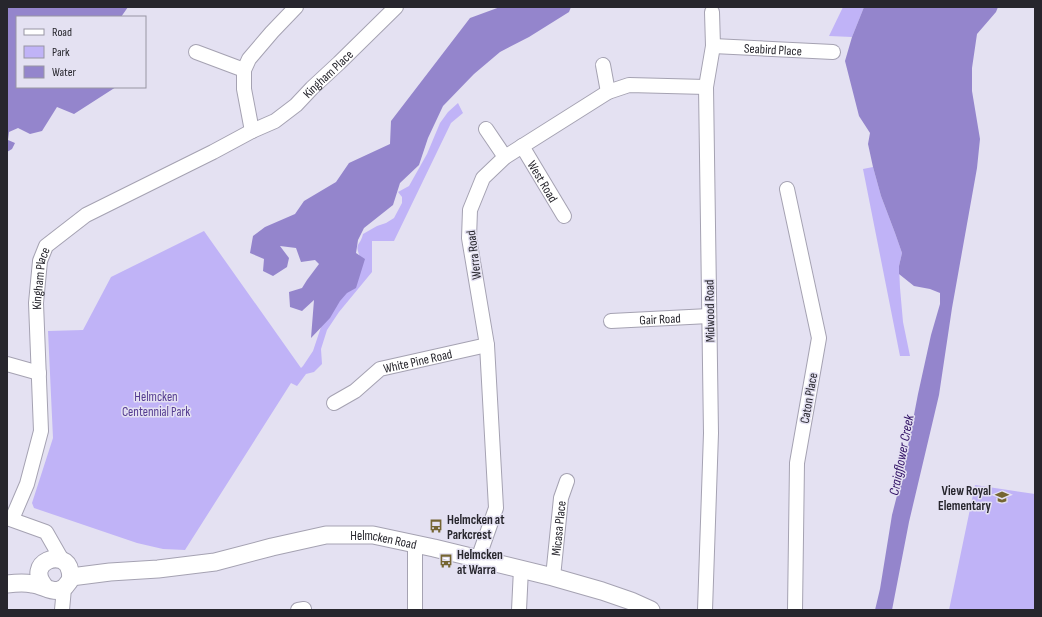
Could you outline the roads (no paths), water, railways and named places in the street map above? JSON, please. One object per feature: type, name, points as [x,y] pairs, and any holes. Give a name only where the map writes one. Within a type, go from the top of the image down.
[{"type":"main road","name":"Helmcken Road","points":[[7,573],[29,570],[58,575],[158,569],[215,562],[326,535],[373,535],[415,543],[553,577],[602,591],[651,610]]},
{"type":"main road","name":"Helmcken Road","points":[[7,584],[35,584],[58,575]]},
{"type":"street","points":[[252,131],[244,89],[244,70],[249,59],[296,7]]},
{"type":"street","name":"Kingham Place","points":[[10,519],[27,484],[41,431],[36,303],[40,261],[46,246],[86,216],[252,131],[275,121],[296,105],[396,7]]},
{"type":"street","name":"Midwood Road","points":[[705,610],[711,433],[706,87],[713,46],[712,12]]},
{"type":"street","name":"Seabird Place","points":[[713,46],[833,52]]},
{"type":"street","points":[[196,52],[244,70]]},
{"type":"street","points":[[603,65],[608,92]]},
{"type":"street","name":"Werra Road","points":[[478,559],[496,508],[487,345],[469,238],[470,210],[482,178],[505,157],[608,92],[629,85],[706,87]]},
{"type":"street","points":[[486,129],[505,157]]},
{"type":"street","name":"West Road","points":[[522,146],[564,216]]},
{"type":"street","name":"Caton Place","points":[[787,189],[819,338],[797,463],[795,610]]},
{"type":"street","name":"Gair Road","points":[[611,321],[709,316]]},
{"type":"street","name":"White Pine Road","points":[[334,403],[355,390],[380,369],[487,345]]},
{"type":"street","points":[[7,364],[39,373]]},
{"type":"street","name":"Micasa Place","points":[[553,577],[561,498],[567,481]]},
{"type":"street","points":[[10,519],[46,532],[58,575],[62,610]]},
{"type":"street","points":[[415,543],[415,610]]},
{"type":"street","points":[[519,610],[521,569]]},
{"type":"street","points":[[57,610],[58,575]]},
{"type":"water","points":[[7,7],[128,7],[122,16],[16,16],[16,88],[114,88],[74,114],[57,107],[42,131],[30,134],[18,128],[9,132],[8,140],[15,143],[12,149],[7,152]]},
{"type":"water","points":[[500,7],[571,7],[569,12],[529,37],[500,52],[474,74],[443,106],[428,138],[419,165],[400,183],[393,205],[364,228],[358,240],[356,253],[365,259],[356,288],[347,293],[340,301],[330,318],[311,338],[314,300],[302,311],[290,307],[289,292],[302,288],[319,264],[315,260],[301,262],[296,248],[280,246],[289,258],[287,267],[273,276],[263,271],[264,259],[250,253],[253,236],[265,227],[295,214],[304,201],[336,182],[349,163],[390,144],[391,121],[470,18]]},
{"type":"water","points":[[864,7],[998,7],[996,12],[977,34],[972,68],[972,91],[980,139],[977,168],[952,308],[939,395],[909,522],[892,610],[875,610],[880,589],[892,515],[903,472],[931,335],[940,304],[940,293],[930,289],[914,286],[899,274],[902,253],[881,196],[868,144],[870,133],[859,116],[845,61],[852,37]]},
{"type":"place","name":"View Royal Elementary","points":[[1002,497]]},
{"type":"place","name":"Helmcken at Parkcrest","points":[[436,526]]},
{"type":"place","name":"Helmcken at Warra","points":[[446,561]]},
{"type":"park label","name":"Helmcken Centennial Park","points":[[156,404]]},
{"type":"water label","name":"Craigflower Creek","points":[[901,455]]}]
